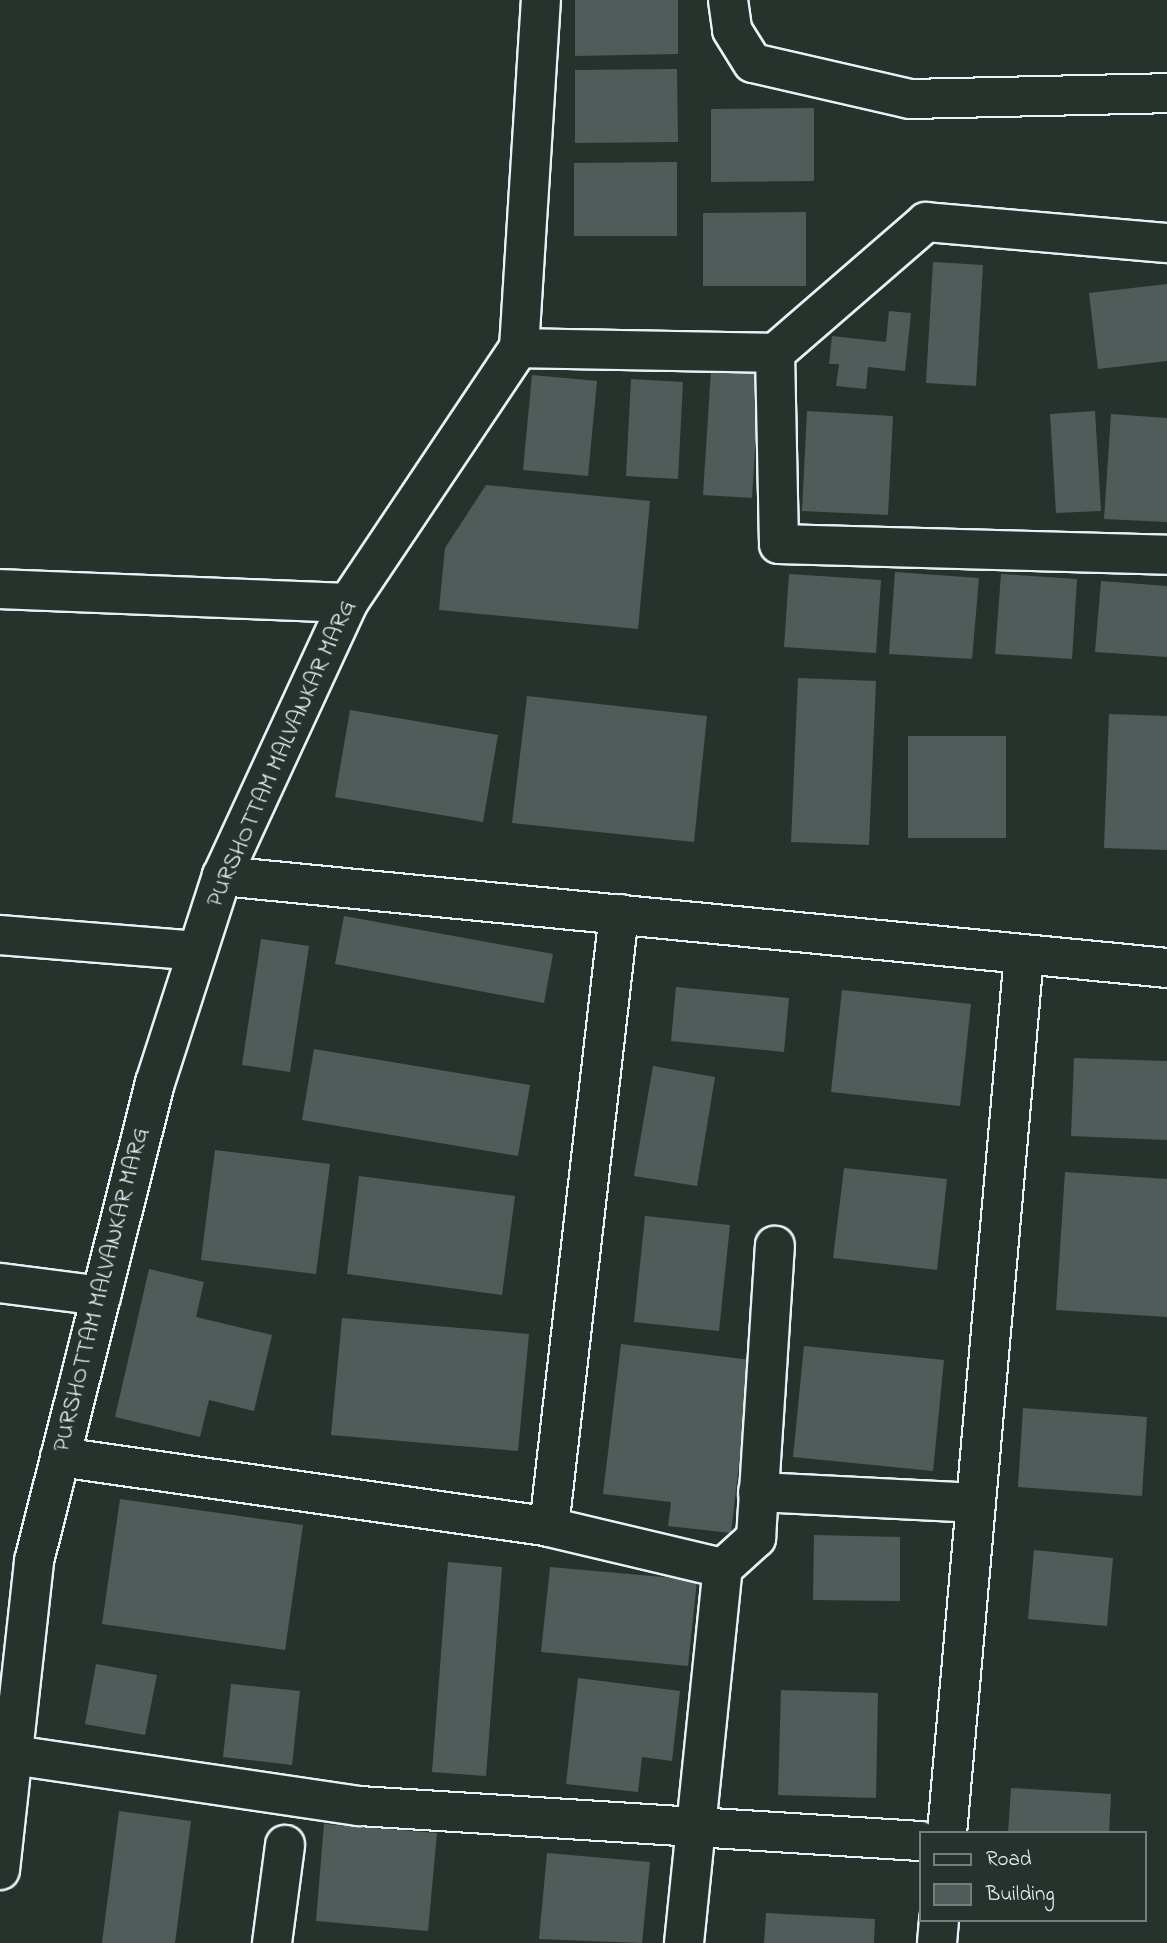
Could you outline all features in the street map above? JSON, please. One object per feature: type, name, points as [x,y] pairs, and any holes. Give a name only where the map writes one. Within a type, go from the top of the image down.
[{"type":"street","points":[[541,0],[519,348],[775,353],[926,222],[1167,243]]},
{"type":"street","points":[[729,0],[732,30],[753,63],[910,99],[1167,93]]},
{"type":"street","name":"PURSHOTTAM MALVANKAR MARG","points":[[0,1870],[34,1561],[155,1083],[222,876],[348,603],[519,348]]},
{"type":"street","points":[[775,353],[779,544],[1167,555]]},
{"type":"street","points":[[0,589],[348,603]]},
{"type":"street","points":[[222,876],[1167,968]]},
{"type":"street","points":[[549,1527],[619,914]]},
{"type":"street","points":[[0,935],[197,951]]},
{"type":"street","points":[[947,1831],[973,1503],[1024,954]]},
{"type":"street","points":[[684,1943],[723,1568],[756,1538],[775,1247]]},
{"type":"street","points":[[0,1283],[101,1296]]},
{"type":"street","points":[[60,1457],[549,1527],[723,1568]]},
{"type":"street","points":[[758,1492],[973,1503]]},
{"type":"street","points":[[13,1755],[359,1805],[694,1829],[918,1841]]},
{"type":"street","points":[[272,1943],[285,1845]]},
{"type":"street","points":[[937,1943],[939,1922]]},
{"type":"building","points":[[575,0],[678,0],[678,54],[575,56]]},
{"type":"building","points":[[677,69],[678,142],[575,143],[575,70]]},
{"type":"building","points":[[814,108],[814,181],[711,182],[711,109]]},
{"type":"building","points":[[677,162],[677,236],[574,236],[574,163]]},
{"type":"building","points":[[806,212],[806,286],[703,286],[703,213]]},
{"type":"building","points":[[933,262],[983,265],[976,386],[926,383]]},
{"type":"building","points":[[1167,284],[1167,361],[1098,369],[1089,293]]},
{"type":"building","points":[[889,311],[911,313],[905,371],[868,367],[866,389],[836,386],[839,364],[829,364],[832,336],[886,342]]},
{"type":"building","points":[[711,369],[760,372],[752,498],[703,495]]},
{"type":"building","points":[[532,375],[597,381],[588,476],[523,470]]},
{"type":"building","points":[[631,379],[683,382],[678,479],[626,476]]},
{"type":"building","points":[[807,411],[893,416],[888,515],[802,511]]},
{"type":"building","points":[[1095,411],[1101,511],[1056,513],[1050,414]]},
{"type":"building","points":[[1111,414],[1167,418],[1167,522],[1104,519]]},
{"type":"building","points":[[486,485],[650,501],[638,629],[439,610],[445,548]]},
{"type":"building","points":[[895,572],[979,578],[972,659],[889,654]]},
{"type":"building","points":[[789,574],[881,580],[876,653],[784,647]]},
{"type":"building","points":[[1001,574],[1077,579],[1072,659],[995,654]]},
{"type":"building","points":[[1101,581],[1167,586],[1167,657],[1095,652]]},
{"type":"building","points":[[798,678],[876,681],[869,845],[791,842]]},
{"type":"building","points":[[527,696],[707,716],[694,842],[512,823]]},
{"type":"building","points":[[350,710],[498,735],[483,822],[335,797]]},
{"type":"building","points":[[1109,714],[1167,716],[1167,850],[1104,848]]},
{"type":"building","points":[[908,736],[1006,736],[1006,838],[908,838]]},
{"type":"building","points":[[344,916],[553,954],[544,1003],[335,964]]},
{"type":"building","points":[[261,939],[309,946],[290,1072],[242,1065]]},
{"type":"building","points":[[676,987],[789,998],[784,1052],[671,1041]]},
{"type":"building","points":[[842,990],[971,1004],[960,1106],[831,1092]]},
{"type":"building","points":[[314,1049],[530,1085],[518,1156],[302,1120]]},
{"type":"building","points":[[1074,1058],[1167,1061],[1167,1140],[1071,1136]]},
{"type":"building","points":[[653,1066],[715,1077],[697,1186],[634,1176]]},
{"type":"building","points":[[215,1150],[330,1164],[316,1274],[201,1260]]},
{"type":"building","points":[[844,1168],[947,1179],[937,1270],[833,1258]]},
{"type":"building","points":[[1065,1172],[1167,1179],[1167,1317],[1056,1310]]},
{"type":"building","points":[[359,1176],[515,1196],[502,1295],[347,1274]]},
{"type":"building","points":[[645,1216],[730,1225],[719,1331],[634,1322]]},
{"type":"building","points":[[149,1269],[204,1282],[196,1317],[272,1335],[254,1411],[209,1400],[200,1437],[115,1417]]},
{"type":"building","points":[[342,1318],[529,1334],[518,1451],[331,1435]]},
{"type":"building","points":[[621,1344],[751,1360],[731,1533],[668,1526],[671,1502],[603,1494]]},
{"type":"building","points":[[804,1346],[944,1360],[933,1471],[793,1457]]},
{"type":"building","points":[[1023,1408],[1147,1417],[1142,1496],[1018,1487]]},
{"type":"building","points":[[120,1499],[303,1525],[285,1650],[102,1624]]},
{"type":"building","points":[[814,1535],[900,1537],[900,1601],[813,1600]]},
{"type":"building","points":[[1034,1550],[1113,1558],[1107,1626],[1028,1619]]},
{"type":"building","points":[[448,1562],[502,1567],[486,1776],[432,1772]]},
{"type":"building","points":[[550,1567],[697,1580],[688,1666],[541,1652]]},
{"type":"building","points":[[96,1664],[157,1675],[145,1735],[85,1724]]},
{"type":"building","points":[[578,1678],[680,1691],[672,1761],[642,1757],[638,1792],[566,1784]]},
{"type":"building","points":[[231,1684],[300,1691],[292,1765],[223,1757]]},
{"type":"building","points":[[781,1690],[878,1693],[876,1798],[778,1795]]},
{"type":"building","points":[[1011,1788],[1111,1794],[1109,1831],[1008,1831]]},
{"type":"building","points":[[119,1811],[191,1821],[175,1943],[102,1943]]},
{"type":"building","points":[[324,1824],[437,1833],[428,1931],[316,1921]]},
{"type":"building","points":[[547,1853],[650,1862],[642,1943],[539,1939]]},
{"type":"building","points":[[766,1913],[875,1919],[874,1943],[764,1943]]}]
